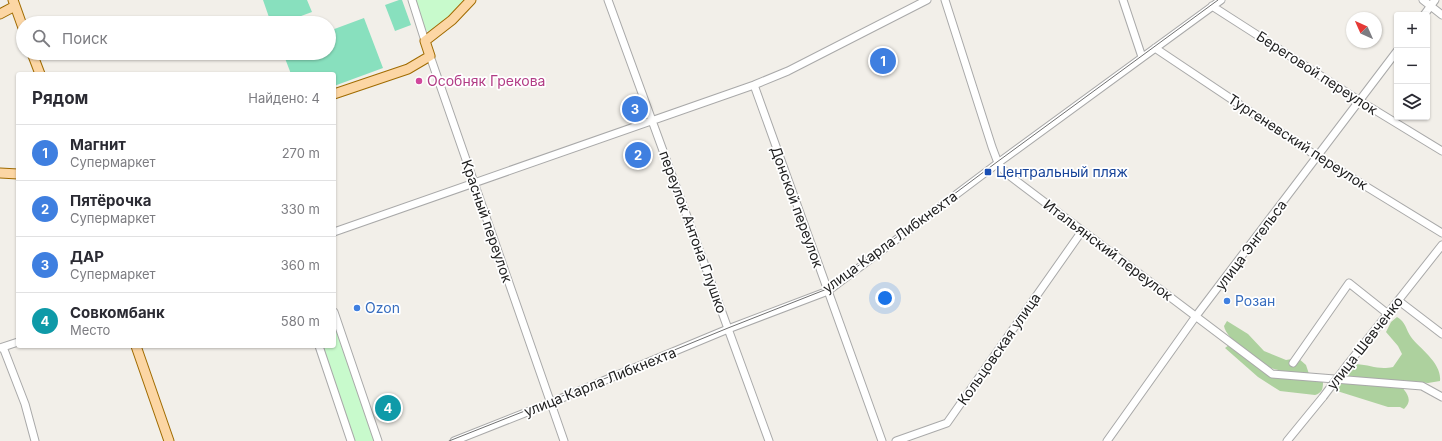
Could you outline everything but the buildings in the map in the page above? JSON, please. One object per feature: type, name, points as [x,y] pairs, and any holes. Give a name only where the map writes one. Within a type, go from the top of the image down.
[{"type":"main road","points":[[425,41],[452,20],[471,0]]},
{"type":"main road","points":[[0,14],[14,3],[19,16]]},
{"type":"main road","name":"Красный переулок","points":[[425,41],[430,56]]},
{"type":"main road","points":[[336,93],[408,69],[430,56]]},
{"type":"main road","points":[[35,60],[39,72]]},
{"type":"main road","points":[[0,173],[16,174]]},
{"type":"main road","points":[[137,348],[169,441]]},
{"type":"street","name":"Красный переулок","points":[[412,0],[425,41]]},
{"type":"street","name":"переулок Антона Глушко","points":[[608,0],[769,441]]},
{"type":"street","points":[[336,231],[754,85],[788,71],[927,0]]},
{"type":"street","name":"Итальянский переулок","points":[[945,0],[998,163],[1006,173],[1272,374],[1422,386],[1442,397]]},
{"type":"street","points":[[1123,0],[1142,57]]},
{"type":"street","name":"улица Карла Либкнехта","points":[[454,441],[728,329],[828,291],[998,163],[1220,0]]},
{"type":"street","points":[[1422,0],[1442,15]]},
{"type":"street","points":[[1426,12],[1435,0]]},
{"type":"street","name":"Береговой переулок","points":[[1212,6],[1360,101],[1442,151]]},
{"type":"street","name":"Тургеневский переулок","points":[[1155,48],[1318,157],[1442,233]]},
{"type":"street","name":"улица Энгельса","points":[[1106,441],[1196,316],[1394,55]]},
{"type":"street","name":"Красный переулок","points":[[430,56],[564,441]]},
{"type":"street","name":"Донской переулок","points":[[754,85],[882,441]]},
{"type":"street","name":"Кольцовская улица","points":[[896,441],[947,423],[1082,231]]},
{"type":"street","name":"улица Шевченко","points":[[1287,441],[1442,245]]},
{"type":"street","points":[[1293,363],[1349,283],[1388,314]]},
{"type":"street","points":[[1399,301],[1442,334]]},
{"type":"street","points":[[336,318],[378,441]]},
{"type":"street","points":[[16,343],[1,348],[25,404],[35,441]]},
{"type":"street","points":[[320,348],[351,441]]},
{"type":"green space","points":[[263,0],[307,0],[312,12],[301,16],[269,16]]},
{"type":"green space","points":[[402,0],[411,25],[395,31],[385,5]]},
{"type":"green space","points":[[415,0],[468,0],[433,31],[429,32],[425,29]]},
{"type":"green space","points":[[364,18],[383,68],[336,85],[336,72],[290,72],[286,60],[336,60],[336,28]]},
{"type":"green space","points":[[1397,317],[1404,324],[1415,342],[1434,362],[1440,374],[1440,381],[1428,383],[1398,380],[1407,394],[1409,401],[1404,409],[1400,407],[1388,407],[1337,391],[1335,385],[1356,364],[1379,368],[1393,367],[1402,354],[1398,346],[1386,332],[1391,322]]},
{"type":"green space","points":[[1227,321],[1248,334],[1264,351],[1286,360],[1298,358],[1306,365],[1309,374],[1315,375],[1323,382],[1321,392],[1315,395],[1280,391],[1258,377],[1225,348],[1229,345],[1270,371],[1280,371],[1263,364],[1249,355],[1236,343],[1226,331],[1224,326]]},
{"type":"green space","points":[[336,325],[375,441],[354,441],[323,348],[336,348]]},
{"type":"tram line","points":[[449,441],[827,289],[1218,0]]},
{"type":"place","name":"Магнит","points":[[883,61]]},
{"type":"place","name":"Особняк Грекова","points":[[419,81]]},
{"type":"place","name":"ДАР","points":[[635,109]]},
{"type":"place","name":"Пятёрочка","points":[[638,155]]},
{"type":"place","name":"Центральный пляж","points":[[988,172]]},
{"type":"place","name":"Розан","points":[[1227,301]]},
{"type":"place","name":"Ozon","points":[[357,308]]},
{"type":"place","name":"Совкомбанк","points":[[388,408]]}]
